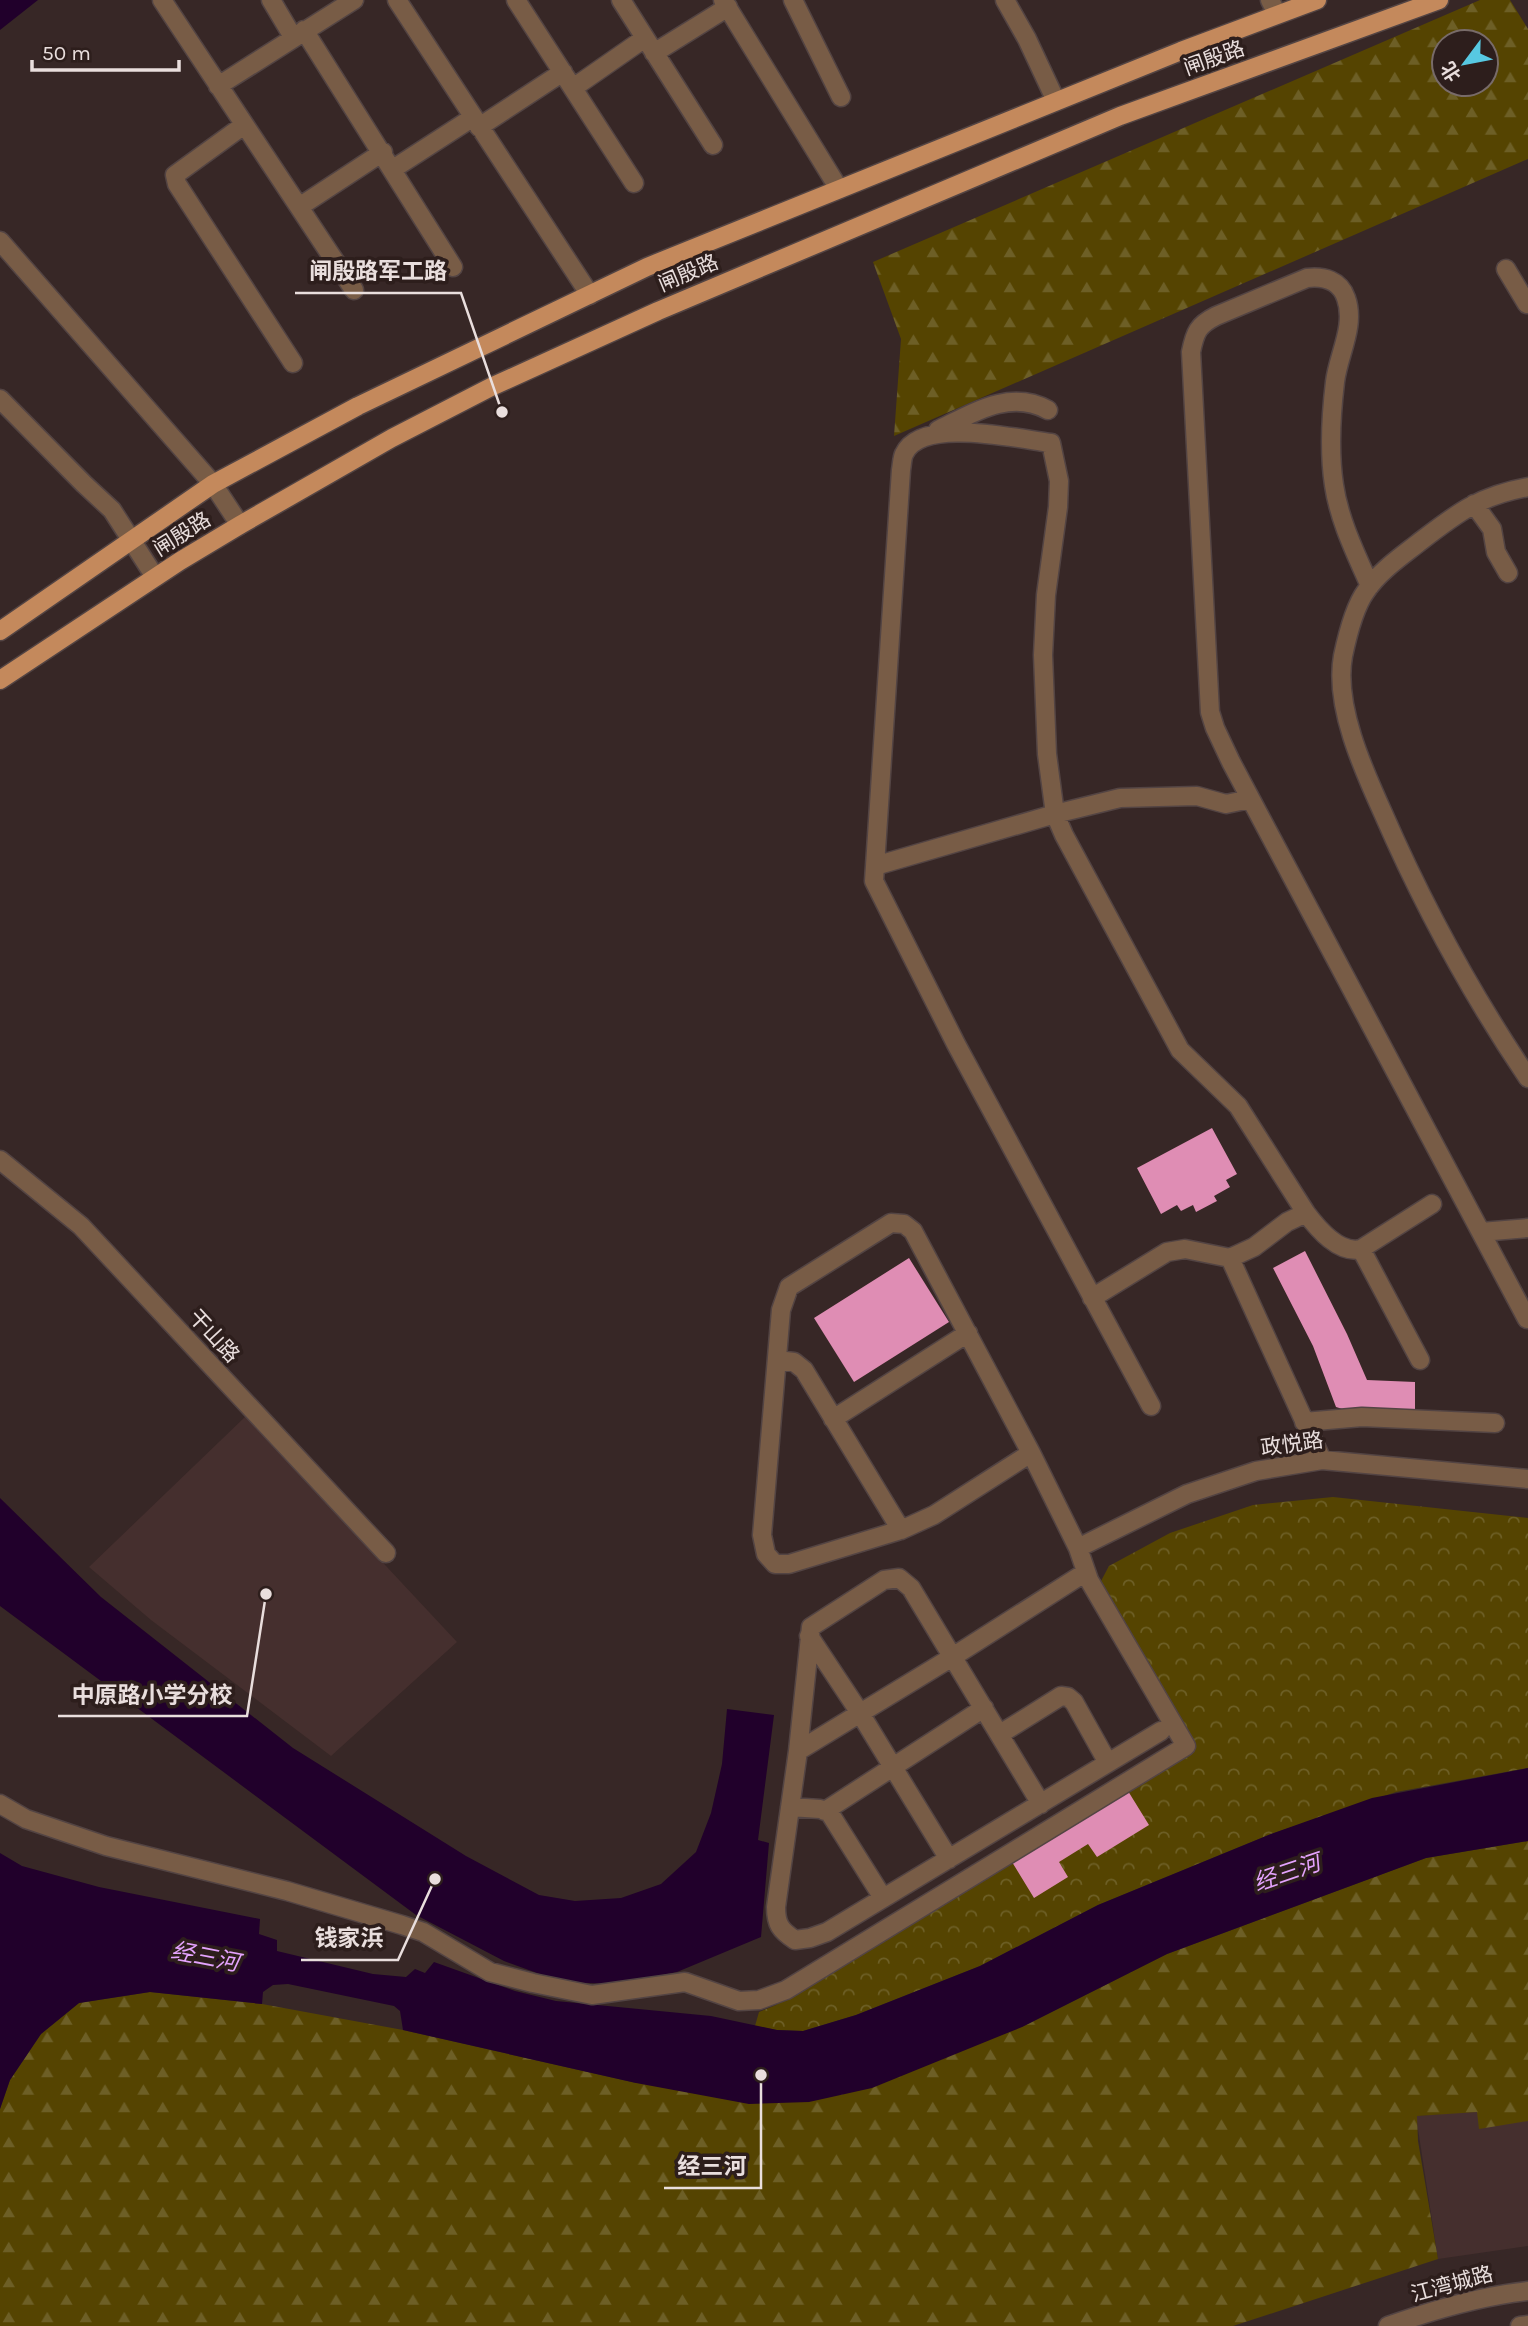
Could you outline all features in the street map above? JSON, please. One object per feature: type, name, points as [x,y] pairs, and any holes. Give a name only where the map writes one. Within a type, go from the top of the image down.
[{"type":"main road","name":"闸殷路","points":[[0,632],[213,484],[358,406],[648,267],[1056,102],[1274,7],[1317,0]]},
{"type":"main road","name":"闸殷路","points":[[0,680],[240,524],[392,438],[492,387],[658,311],[1120,116],[1439,0]]},
{"type":"street","points":[[162,0],[354,290]]},
{"type":"street","points":[[271,0],[299,34],[383,152],[453,267]]},
{"type":"street","points":[[218,86],[354,0]]},
{"type":"street","points":[[397,0],[590,295]]},
{"type":"street","points":[[516,0],[634,183]]},
{"type":"street","points":[[621,0],[713,145]]},
{"type":"street","points":[[793,0],[841,97]]},
{"type":"street","points":[[1005,0],[1027,39],[1056,102]]},
{"type":"street","points":[[573,88],[726,4],[839,189]]},
{"type":"street","points":[[393,169],[563,72]]},
{"type":"street","points":[[244,125],[175,175],[177,184],[293,363]]},
{"type":"street","points":[[299,207],[383,152]]},
{"type":"street","points":[[0,240],[213,484],[240,524]]},
{"type":"street","points":[[1506,269],[1528,304]]},
{"type":"street","points":[[1370,586],[1347,533],[1334,485],[1332,436],[1335,380],[1347,331],[1347,304],[1340,286],[1330,279],[1319,276],[1307,278],[1202,323],[1195,331],[1191,352],[1210,712],[1215,728],[1251,799],[1527,1319]]},
{"type":"street","points":[[0,399],[112,510],[155,577]]},
{"type":"street","points":[[1048,410],[1023,400],[988,406],[912,443],[904,453],[875,866],[876,888],[1151,1406]]},
{"type":"street","points":[[923,437],[949,431],[1051,443],[1059,481],[1046,595],[1043,655],[1047,754],[1055,814],[1180,1050],[1238,1107],[1306,1213],[1318,1230],[1329,1239],[1353,1251],[1361,1250],[1432,1204]]},
{"type":"street","points":[[1528,487],[1490,495],[1474,504],[1440,526],[1385,569],[1365,592],[1351,626],[1343,658],[1344,702],[1353,740],[1418,890],[1528,1078]]},
{"type":"street","points":[[1474,504],[1492,529],[1496,552],[1508,573]]},
{"type":"street","points":[[875,866],[1120,798],[1197,796],[1226,804],[1251,799]]},
{"type":"street","name":"干山路","points":[[0,1160],[81,1226],[386,1553]]},
{"type":"street","points":[[1092,1298],[1167,1252],[1185,1249],[1230,1258],[1254,1247],[1287,1222],[1306,1213]]},
{"type":"street","points":[[0,1804],[26,1819],[106,1846],[287,1891],[402,1925],[422,1932],[490,1972],[593,1995],[685,1982],[740,2001],[759,2000],[786,1990],[1186,1746],[1086,1572],[1031,1453],[913,1231],[904,1224],[891,1223],[789,1287],[781,1310],[762,1535],[766,1554],[775,1564],[789,1564],[901,1530],[933,1515],[1031,1453]]},
{"type":"street","points":[[1481,1232],[1528,1228]]},
{"type":"street","points":[[1361,1250],[1419,1360]]},
{"type":"street","points":[[1230,1258],[1322,1460]]},
{"type":"street","points":[[833,1419],[968,1333]]},
{"type":"street","points":[[776,1360],[794,1362],[804,1370],[901,1530]]},
{"type":"street","points":[[1304,1422],[1362,1417],[1495,1423]]},
{"type":"street","name":"政悦路","points":[[1077,1548],[1187,1494],[1256,1471],[1322,1460],[1528,1479]]},
{"type":"street","points":[[798,1751],[1086,1572]]},
{"type":"street","points":[[1041,1804],[911,1588],[899,1578],[884,1580],[811,1627],[776,1923],[794,1940],[827,1932],[1041,1804],[1161,1731]]},
{"type":"street","points":[[809,1636],[860,1713],[949,1859]]},
{"type":"street","points":[[1000,1734],[1061,1696],[1068,1697],[1074,1702],[1108,1763]]},
{"type":"street","points":[[825,1811],[984,1708]]},
{"type":"street","points":[[790,1807],[829,1812],[883,1898]]},
{"type":"street","name":"江湾城路","points":[[1388,2326],[1418,2315],[1507,2293],[1528,2291]]},
{"type":"street","points":[[1520,2326],[1528,2325]]},
{"type":"shaded area","points":[[246,1416],[457,1642],[331,1756],[151,1620],[89,1567]]},
{"type":"shaded area","points":[[1528,2107],[1528,2246],[1438,2259],[1416,2116]]},
{"type":"green space","points":[[1480,0],[1510,0],[1528,29],[1528,159],[894,436],[901,339],[873,262]]},
{"type":"green space","points":[[1333,1497],[1528,1518],[1528,1768],[1396,1792],[1271,1834],[1098,1905],[980,1966],[856,2015],[803,2031],[755,2026],[759,2012],[776,2005],[1196,1744],[1101,1581],[1109,1566],[1170,1533],[1253,1505]]},
{"type":"green space","points":[[1528,1841],[1528,2121],[1479,2129],[1477,2112],[1417,2116],[1418,2141],[1438,2259],[1233,2326],[0,2326],[0,2109],[10,2080],[41,2034],[79,2003],[150,1992],[262,2004],[403,2030],[636,2083],[1022,2027],[1167,1954],[1426,1858]]},
{"type":"water","points":[[0,0],[38,0],[0,30]]},
{"type":"water","points":[[0,1498],[101,1597],[293,1748],[466,1856],[539,1895],[575,1901],[621,1898],[661,1884],[696,1852],[711,1813],[722,1764],[727,1709],[774,1715],[758,1840],[769,1843],[761,1937],[677,1972],[616,1984],[562,1982],[504,1961],[416,1915],[0,1606]]},
{"type":"water","points":[[1528,1768],[1528,1841],[1426,1858],[1167,1954],[1022,2027],[872,2088],[809,2102],[749,2104],[636,2083],[403,2030],[400,2011],[394,2006],[288,1984],[273,1985],[263,1992],[262,2004],[150,1992],[79,2003],[41,2034],[10,2080],[0,2109],[0,1853],[22,1866],[99,1887],[260,1919],[259,1934],[277,1940],[277,1951],[373,1974],[406,1977],[415,1969],[425,1973],[434,1962],[515,1991],[556,2001],[711,2016],[777,2030],[803,2031],[856,2015],[980,1966],[1098,1905],[1271,1834],[1372,1798]]},
{"type":"building","points":[[1212,1128],[1237,1174],[1226,1180],[1230,1187],[1214,1196],[1217,1201],[1196,1212],[1193,1205],[1181,1211],[1177,1205],[1161,1214],[1137,1168]]},
{"type":"building","points":[[1305,1251],[1367,1380],[1415,1382],[1415,1410],[1349,1411],[1336,1407],[1313,1346],[1273,1268]]},
{"type":"building","points":[[909,1258],[949,1322],[854,1382],[814,1318]]},
{"type":"building","points":[[1128,1791],[1149,1825],[1097,1857],[1088,1844],[1059,1862],[1068,1877],[1034,1898],[1012,1862]]},
{"type":"place","name":"闸殷路军工路","points":[[502,412]]},
{"type":"place","name":"中原路小学分校","points":[[266,1594]]},
{"type":"place","name":"钱家浜","points":[[435,1879]]},
{"type":"place","name":"经三河","points":[[761,2075]]}]
